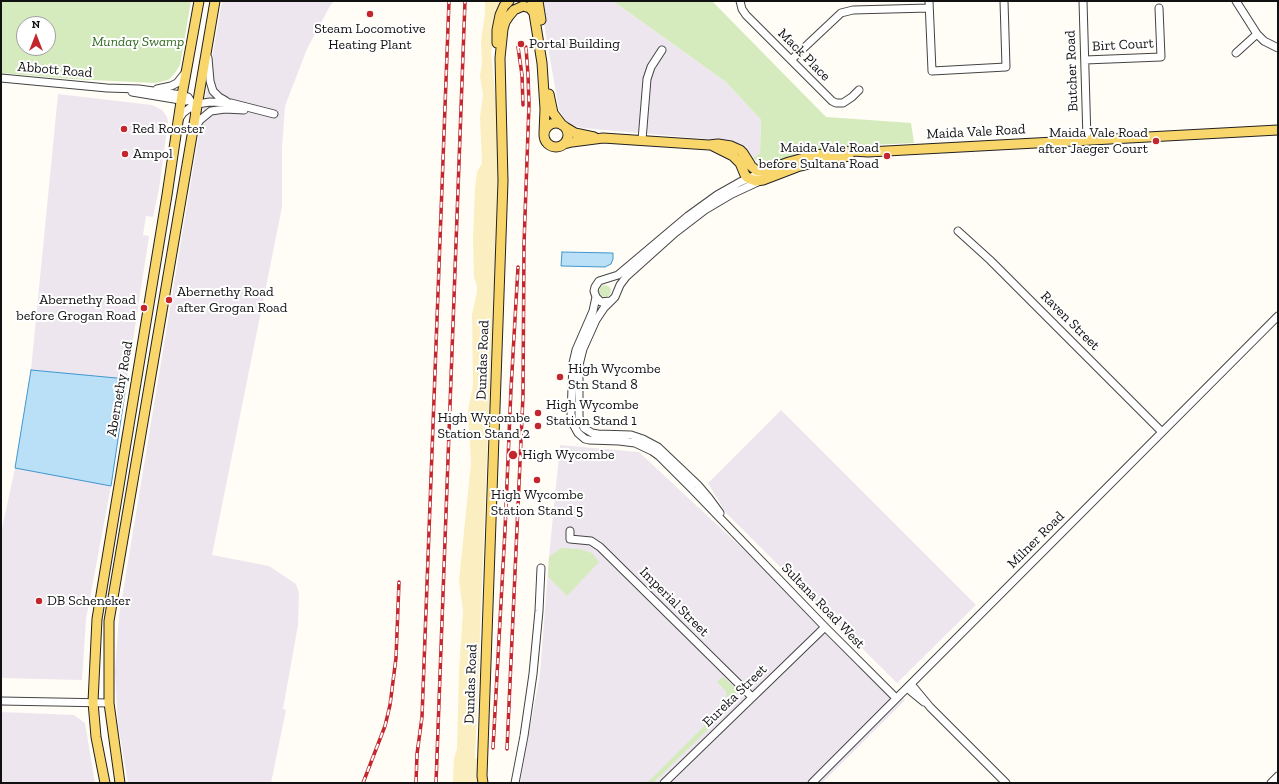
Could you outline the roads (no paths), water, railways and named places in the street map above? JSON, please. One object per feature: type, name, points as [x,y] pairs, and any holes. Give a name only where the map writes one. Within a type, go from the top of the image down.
[{"type":"main road","name":"Abernethy Road","points":[[105,783],[96,737],[93,702],[97,619],[165,207],[181,97],[200,1]]},
{"type":"main road","name":"Abernethy Road","points":[[120,783],[109,703],[109,621],[191,140],[194,119],[194,103],[200,90],[215,1]]},
{"type":"main road","name":"Dundas Road","points":[[500,58],[497,43],[497,30],[500,15],[508,1]]},
{"type":"main road","name":"Dundas Road","points":[[482,783],[503,181],[500,58],[505,22],[514,10],[528,1]]},
{"type":"main road","points":[[532,1],[547,99],[553,113],[567,130],[568,138],[564,144]]},
{"type":"main road","points":[[538,1],[545,44],[547,99],[544,133],[546,141],[552,146],[556,147],[564,144],[603,138]]},
{"type":"main road","points":[[519,7],[528,6],[534,13]]},
{"type":"main road","points":[[544,133],[551,124],[558,123],[574,134],[603,138],[709,144],[733,156],[764,176]]},
{"type":"main road","name":"Maida Vale Road","points":[[748,180],[805,165],[868,152],[1278,130]]},
{"type":"main road","points":[[747,166],[745,175],[748,180]]},
{"type":"street","name":"Mack Place","points":[[740,1],[742,9],[746,15],[836,103],[839,104],[847,101],[859,90]]},
{"type":"street","points":[[791,60],[837,15],[841,13],[853,10],[929,4],[932,71],[1006,67],[1004,1]]},
{"type":"street","name":"Butcher Road","points":[[1083,1],[1087,140]]},
{"type":"street","points":[[1236,1],[1257,34],[1264,41],[1278,48]]},
{"type":"street","name":"Birt Court","points":[[1085,60],[1161,57],[1159,8]]},
{"type":"street","points":[[1236,53],[1257,34]]},
{"type":"street","points":[[191,140],[194,130],[200,120],[207,114],[216,110],[232,109],[274,114],[230,103],[219,97],[213,91],[210,81],[207,44]]},
{"type":"street","points":[[642,140],[647,79],[651,66],[662,50]]},
{"type":"street","points":[[139,89],[171,86],[180,81],[188,66]]},
{"type":"street","name":"Abbott Road","points":[[1,78],[108,88],[181,97]]},
{"type":"street","name":"Abbott Road","points":[[108,88],[139,89],[181,97],[194,103],[230,103]]},
{"type":"street","points":[[177,125],[183,113],[194,103]]},
{"type":"street","points":[[611,301],[601,302],[596,297],[594,291],[599,282],[618,275],[688,216],[717,195],[748,180]]},
{"type":"street","points":[[731,530],[705,494],[658,447],[643,439],[631,435],[592,433],[582,425],[578,410],[579,369],[585,343],[596,320],[604,308],[615,297],[620,285],[626,277],[675,233],[748,180]]},
{"type":"street","name":"Raven Street","points":[[958,230],[1162,432]]},
{"type":"street","points":[[605,279],[616,285],[617,292]]},
{"type":"street","points":[[596,297],[594,307],[578,343],[574,356],[571,414],[574,428],[581,436],[589,440],[635,443],[652,451],[663,459],[731,530]]},
{"type":"street","name":"Milner Road","points":[[812,783],[1278,316]]},
{"type":"street","name":"Sultana Road West","points":[[731,530],[896,698]]},
{"type":"street","name":"Imperial Street","points":[[570,531],[569,543],[591,541],[600,547],[752,697]]},
{"type":"street","points":[[515,783],[534,674],[541,568]]},
{"type":"street","name":"Eureka Street","points":[[664,783],[825,627]]},
{"type":"street","points":[[909,686],[1006,783]]},
{"type":"street","points":[[1,701],[109,703]]},
{"type":"street","points":[[1271,783],[1278,776]]},
{"type":"water","points":[[562,252],[613,253],[613,259],[611,264],[605,267],[561,266]]},
{"type":"water","points":[[31,370],[127,379],[111,486],[15,468]]},
{"type":"railway","points":[[416,783],[417,754],[422,717],[449,1]]},
{"type":"railway","points":[[436,783],[465,1]]},
{"type":"railway","points":[[518,47],[522,75],[523,105]]},
{"type":"railway","points":[[507,749],[523,396],[524,244],[529,104],[526,47]]},
{"type":"railway","points":[[493,748],[518,267]]},
{"type":"railway","points":[[363,783],[385,726],[390,705],[396,658],[399,582]]},
{"type":"place","name":"Steam Locomotive Heating Plant","points":[[370,14]]},
{"type":"place","name":"Portal Building","points":[[521,44]]},
{"type":"place","name":"Red Rooster","points":[[124,129]]},
{"type":"place","name":"Maida Vale Road after Jaeger Court","points":[[1156,141]]},
{"type":"place","name":"Ampol","points":[[125,154]]},
{"type":"place","name":"Maida Vale Road before Sultana Road","points":[[887,156]]},
{"type":"place","name":"Abernethy Road after Grogan Road","points":[[169,300]]},
{"type":"place","name":"Abernethy Road before Grogan Road","points":[[144,308]]},
{"type":"place","name":"High Wycombe Stn Stand 8","points":[[560,377]]},
{"type":"place","name":"High Wycombe Station Stand 1","points":[[538,413]]},
{"type":"place","name":"High Wycombe Station Stand 2","points":[[538,426]]},
{"type":"place","name":"High Wycombe","points":[[513,455]]},
{"type":"place","name":"High Wycombe Station Stand 5","points":[[537,480]]},
{"type":"place","name":"DB Scheneker","points":[[39,601]]},
{"type":"park label","name":"Munday Swamp","points":[[138,42]]}]
